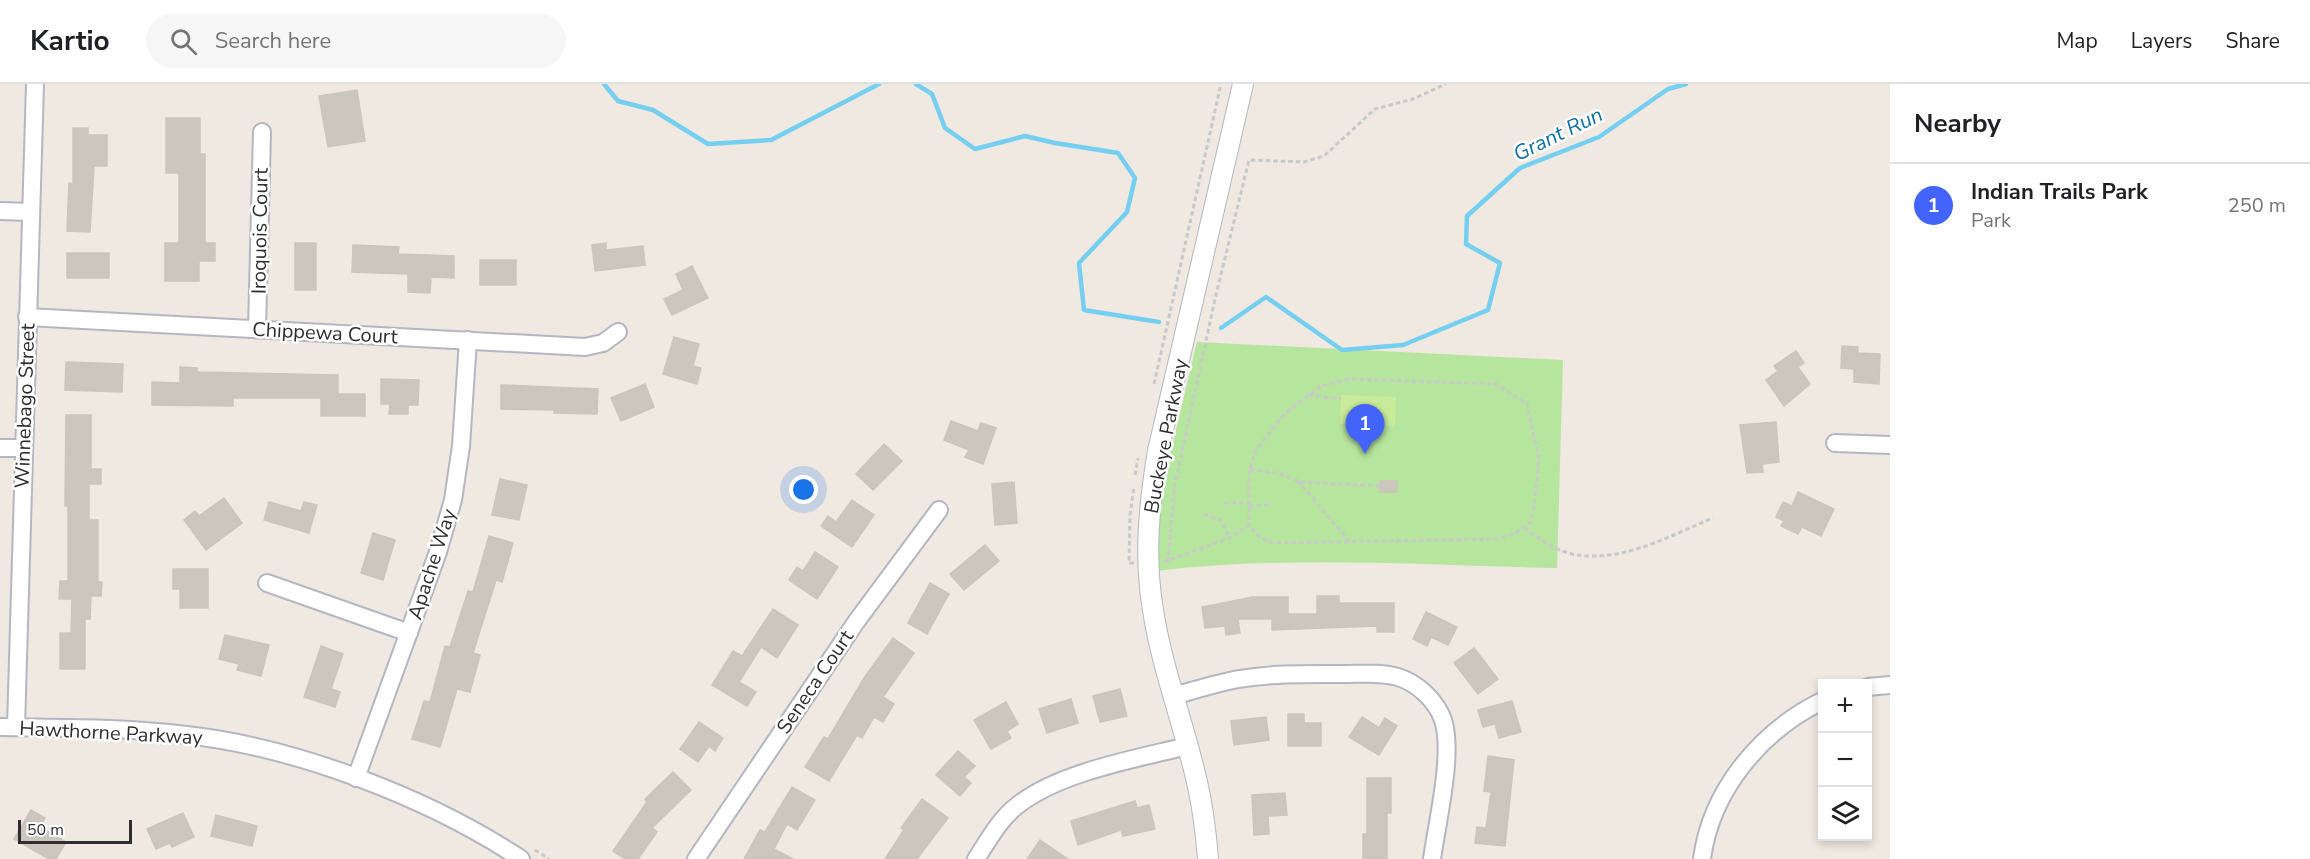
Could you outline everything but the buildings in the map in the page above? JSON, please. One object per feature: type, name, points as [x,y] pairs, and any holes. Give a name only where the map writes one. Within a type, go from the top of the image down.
[{"type":"street","name":"Winnebago Street","points":[[8,727],[8,683],[24,448],[35,84]]},
{"type":"street","name":"Buckeye Parkway","points":[[1208,859],[1205,821],[1197,780],[1173,696],[1153,610],[1149,573],[1149,513],[1158,451],[1243,84]]},
{"type":"street","name":"Iroquois Court","points":[[257,329],[262,132]]},
{"type":"street","points":[[0,211],[31,212]]},
{"type":"street","name":"Chippewa Court","points":[[27,317],[585,347],[603,344],[618,332]]},
{"type":"street","name":"Apache Way","points":[[356,778],[438,552],[453,500],[461,446],[468,340]]},
{"type":"street","points":[[1835,443],[1890,446]]},
{"type":"street","points":[[0,448],[24,448]]},
{"type":"street","name":"Seneca Court","points":[[696,859],[856,622],[939,510]]},
{"type":"street","points":[[267,583],[409,633]]},
{"type":"street","points":[[1173,696],[1238,679],[1279,674],[1380,674],[1399,678],[1418,688],[1431,698],[1442,718],[1447,735],[1447,756],[1432,859]]},
{"type":"street","points":[[1872,687],[1890,685]]},
{"type":"street","points":[[1702,859],[1713,815],[1726,789],[1740,770],[1776,730],[1818,703]]},
{"type":"street","name":"Hawthorne Parkway","points":[[8,727],[127,730],[188,735],[236,743],[285,755],[356,778],[443,813],[521,859]]},
{"type":"street","points":[[976,859],[1017,805],[1048,787],[1074,776],[1187,746]]},
{"type":"path","points":[[1249,525],[1230,538],[1168,562],[1174,489],[1215,299],[1249,160],[1304,162],[1324,156],[1375,109],[1413,99],[1446,84]]},
{"type":"path","points":[[1349,379],[1496,384],[1527,404],[1539,459],[1535,501],[1530,523],[1515,533],[1497,539],[1272,543],[1258,536],[1249,525],[1250,469],[1254,453],[1284,414],[1308,395],[1321,386],[1349,379]]},
{"type":"path","points":[[1308,395],[1341,399]]},
{"type":"path","points":[[1250,469],[1296,480],[1338,485],[1380,486]]},
{"type":"path","points":[[1296,480],[1349,541]]},
{"type":"path","points":[[1224,502],[1268,505]]},
{"type":"path","points":[[1204,514],[1220,520],[1230,538]]},
{"type":"path","points":[[1524,528],[1540,539],[1570,553],[1589,556],[1616,554],[1644,547],[1713,518]]},
{"type":"green space","points":[[1197,342],[1563,360],[1557,568],[1306,562],[1206,566],[1156,571],[1162,488]]},
{"type":"green space","points":[[1341,395],[1396,397],[1395,426],[1340,424]]},
{"type":"waterway","name":"Grant Run","points":[[604,84],[618,101],[653,110],[708,144],[771,140],[879,84]]},
{"type":"waterway","name":"Grant Run","points":[[916,84],[932,94],[945,128],[975,149],[1025,136],[1118,153],[1135,178],[1127,212],[1079,263],[1084,310],[1159,322]]},
{"type":"waterway","name":"Grant Run","points":[[1221,328],[1266,297],[1342,350],[1403,345],[1488,310],[1500,263],[1466,244],[1467,216],[1520,168],[1599,137],[1668,89],[1686,84]]},
{"type":"place","name":"Indian Trails Park","points":[[1365,454]]}]
